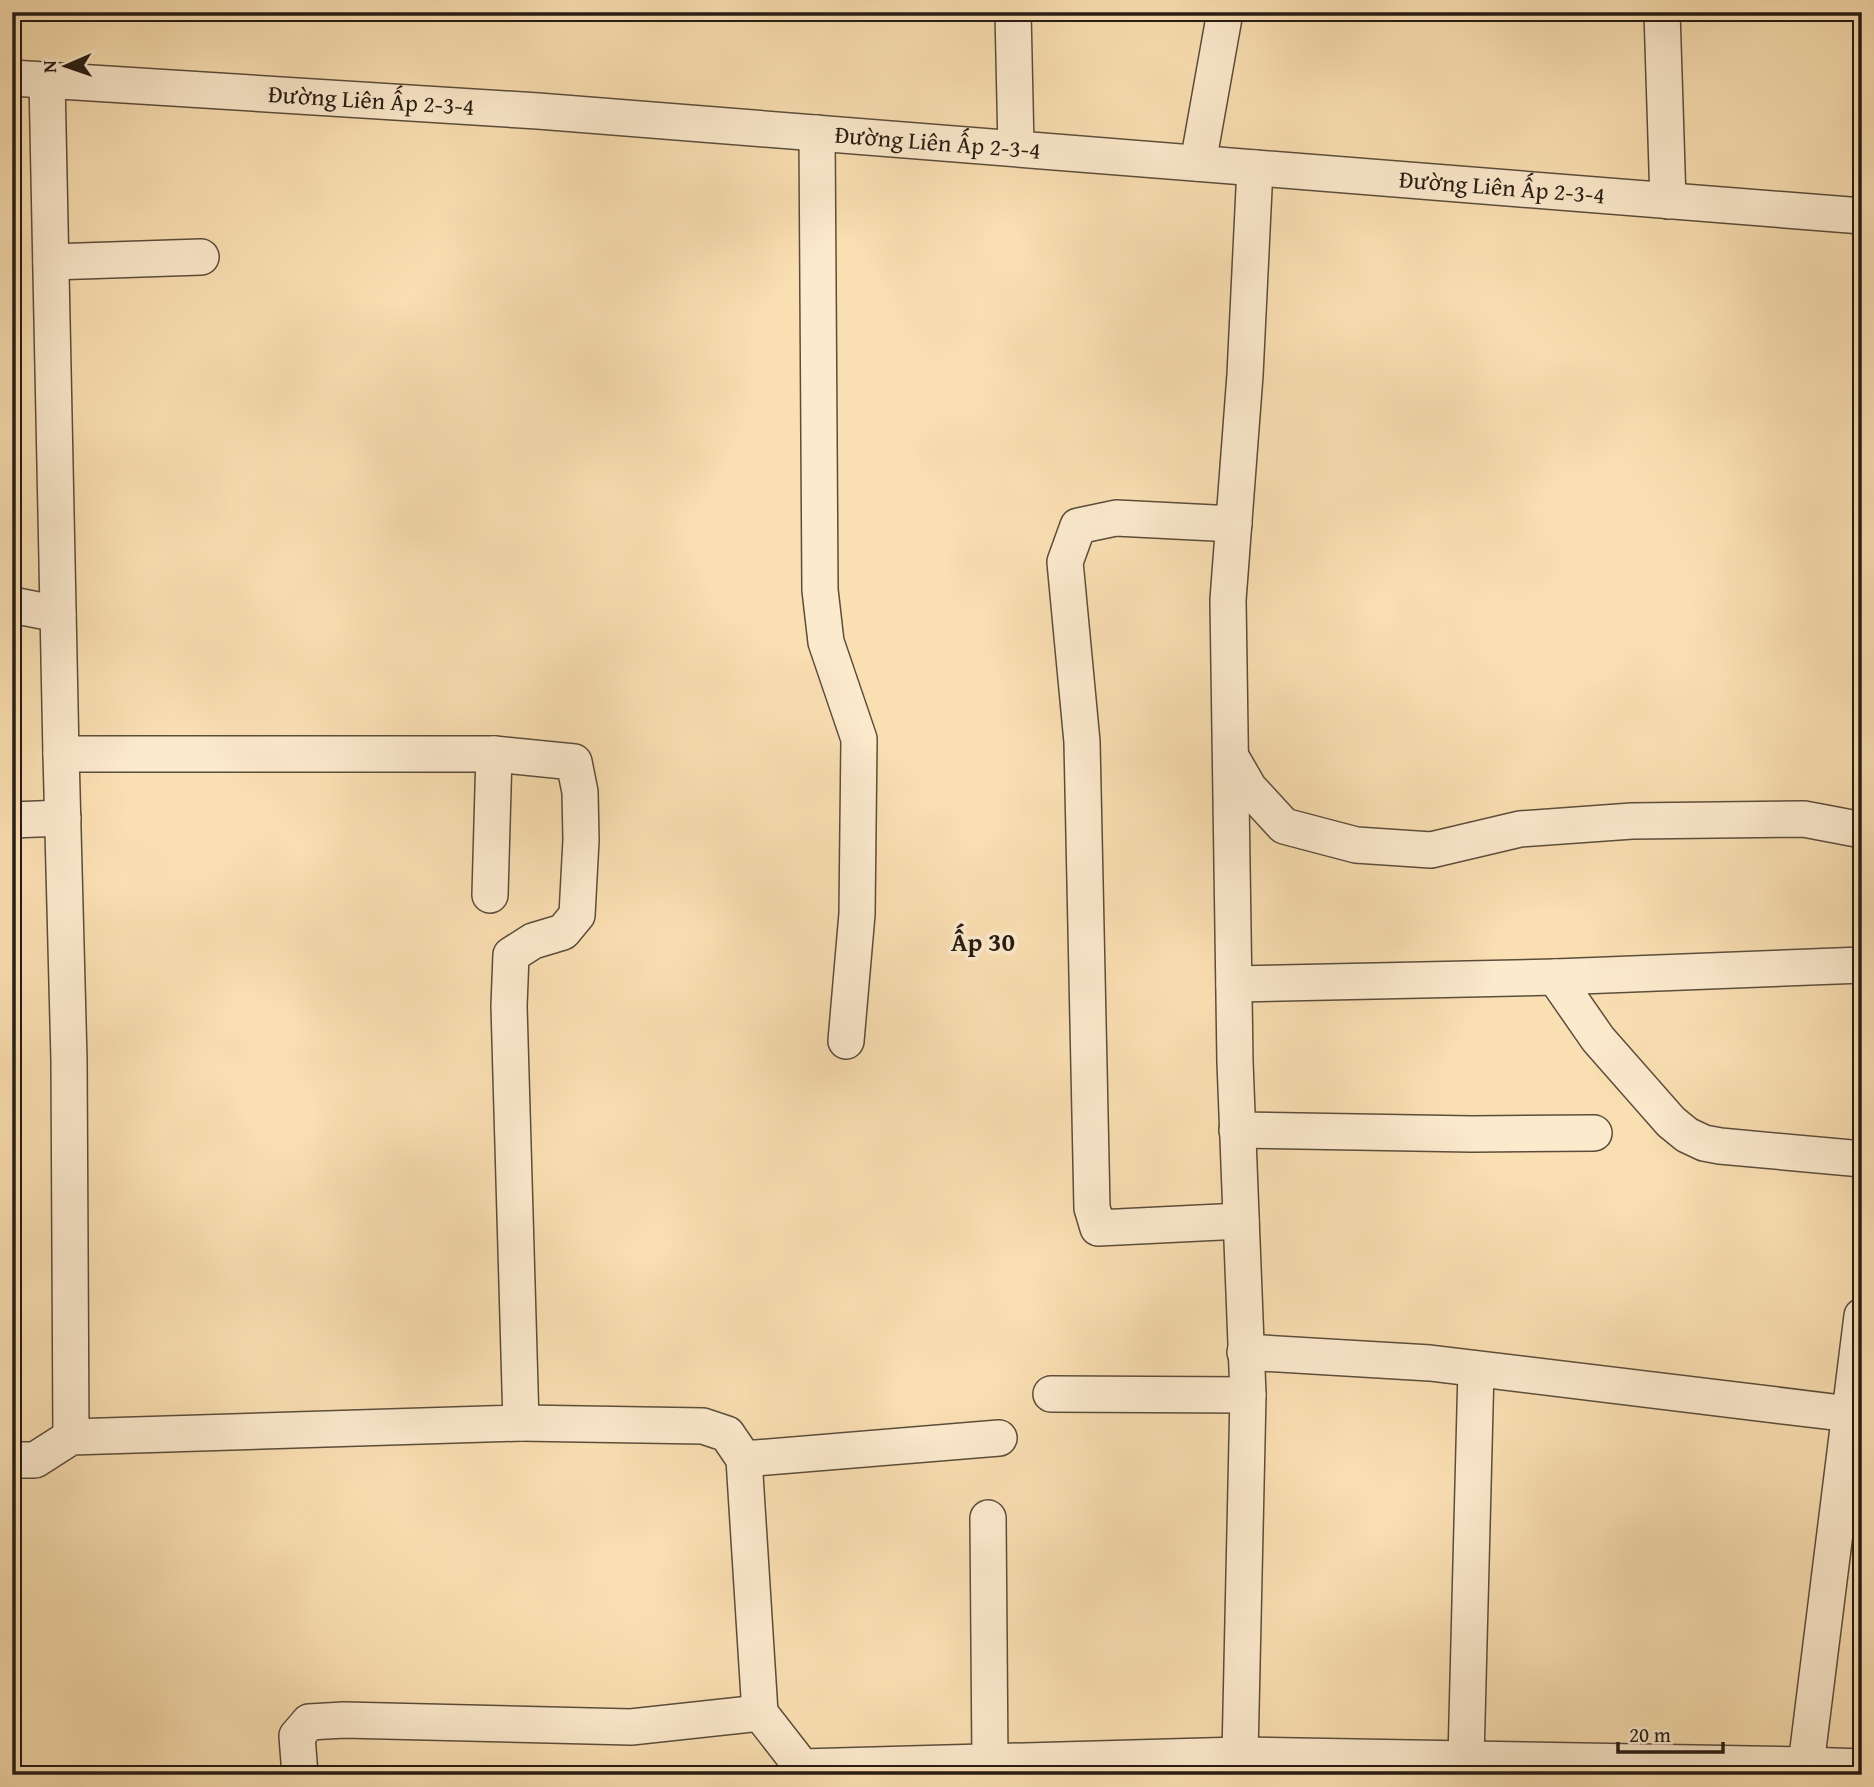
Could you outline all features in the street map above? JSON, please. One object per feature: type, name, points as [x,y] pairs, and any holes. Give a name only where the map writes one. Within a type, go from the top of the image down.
[{"type":"street","points":[[1013,12],[1016,148]]},
{"type":"street","points":[[1198,163],[1225,12]]},
{"type":"street","points":[[1662,12],[1668,201]]},
{"type":"street","name":"Đường Liên Ấp 2-3-4","points":[[12,78],[538,111],[1862,216]]},
{"type":"street","points":[[47,80],[69,1060],[71,1437]]},
{"type":"street","points":[[817,133],[820,590],[826,642],[859,738],[857,914],[846,1041]]},
{"type":"street","points":[[1241,1755],[1248,1395],[1237,1130],[1228,600],[1245,375],[1255,168]]},
{"type":"street","points":[[51,262],[201,257]]},
{"type":"street","points":[[1234,524],[1116,519],[1078,526],[1065,562],[1082,742],[1092,1208],[1097,1228],[1241,1221]]},
{"type":"street","points":[[12,605],[58,614]]},
{"type":"street","points":[[61,754],[494,754],[573,762],[580,792],[581,840],[577,915],[562,932],[533,941],[511,955],[509,1006],[521,1423]]},
{"type":"street","points":[[490,895],[494,754]]},
{"type":"street","points":[[1231,756],[1249,789],[1284,826],[1356,845],[1431,850],[1520,829],[1632,821],[1804,819],[1862,830]]},
{"type":"street","points":[[12,820],[62,818]]},
{"type":"street","points":[[1234,984],[1556,977],[1862,965]]},
{"type":"street","points":[[1556,977],[1598,1039],[1671,1122],[1687,1135],[1704,1143],[1862,1159]]},
{"type":"street","points":[[1237,1130],[1594,1133]]},
{"type":"street","points":[[1806,1765],[1862,1316]]},
{"type":"street","points":[[1245,1352],[1430,1363],[1850,1414]]},
{"type":"street","points":[[1466,1759],[1476,1369]]},
{"type":"street","points":[[1051,1394],[1248,1395]]},
{"type":"street","points":[[12,1460],[35,1460],[71,1437],[521,1423],[703,1426],[727,1434],[744,1459],[760,1713],[802,1771],[990,1762],[1050,1768],[1241,1755],[1466,1759],[1694,1769],[1806,1765],[1862,1767]]},
{"type":"street","points":[[744,1459],[999,1438]]},
{"type":"street","points":[[988,1518],[990,1762]]},
{"type":"street","points":[[300,1775],[297,1737],[309,1722],[344,1720],[631,1727],[760,1713]]},
{"type":"district","name":"Ấp 30","points":[[983,942]]}]
